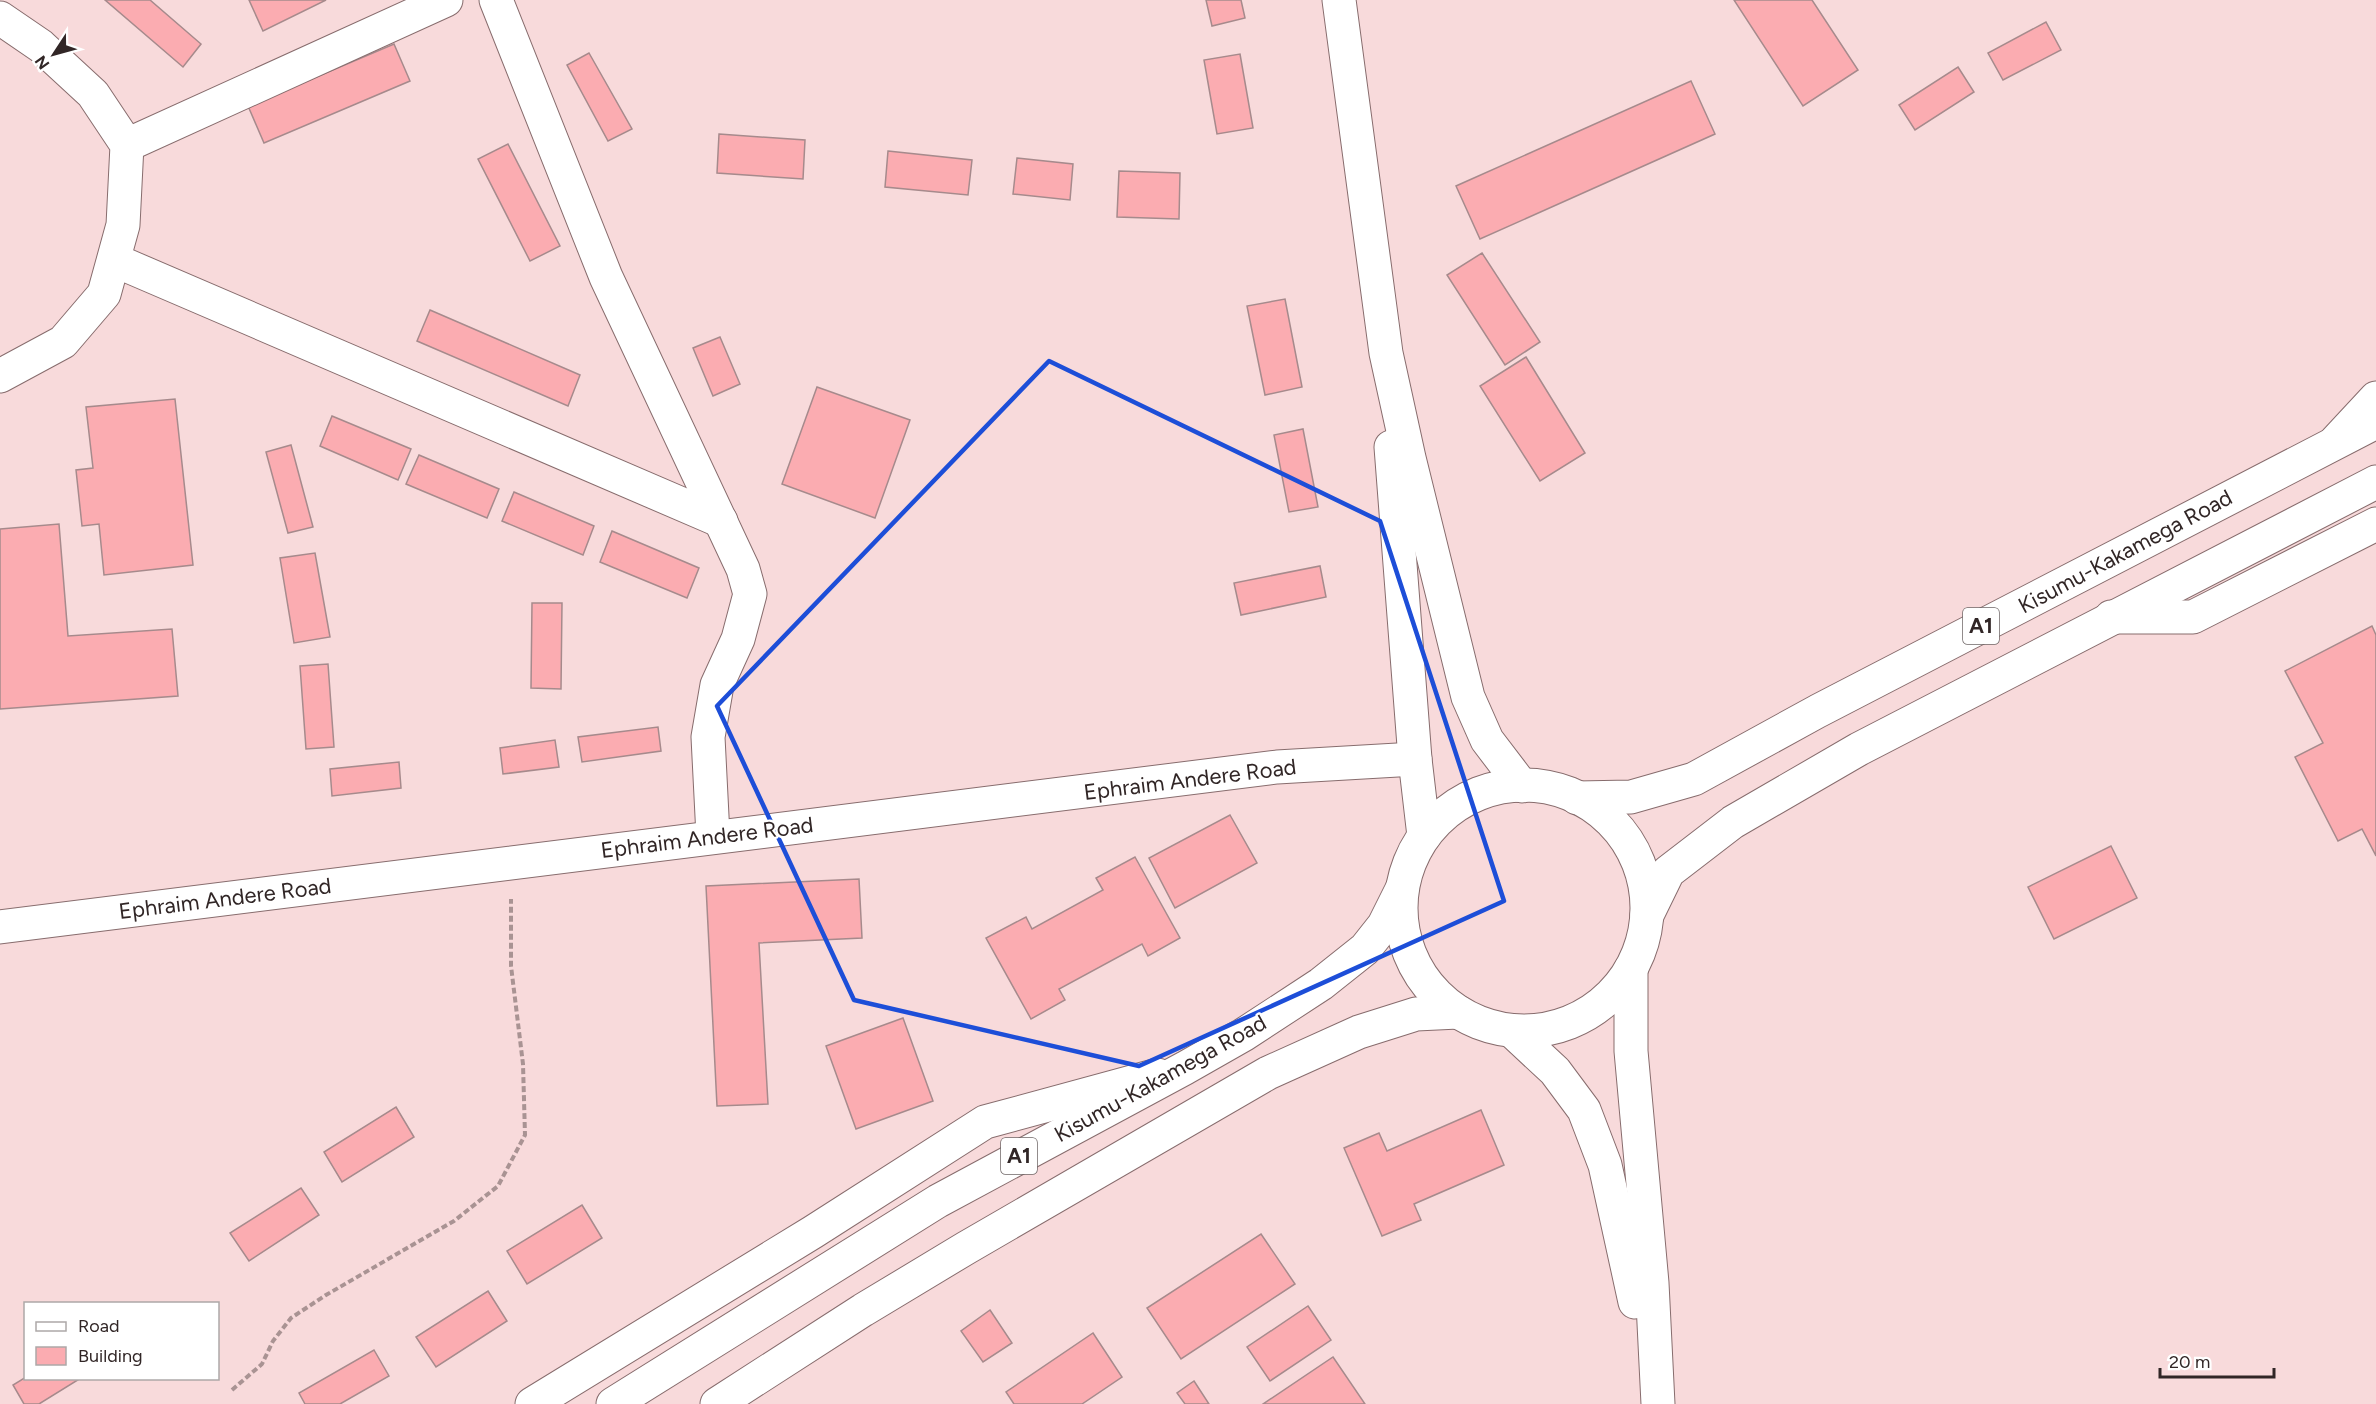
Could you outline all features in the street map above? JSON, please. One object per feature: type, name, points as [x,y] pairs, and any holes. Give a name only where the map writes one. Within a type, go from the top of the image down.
[{"type":"main road","points":[[127,145],[446,0]]},
{"type":"main road","points":[[496,0],[606,277],[721,520],[743,569],[750,594],[738,639],[717,685],[708,737],[714,836]]},
{"type":"main road","points":[[1338,0],[1386,353],[1409,458],[1468,697],[1487,740],[1522,786]]},
{"type":"main road","points":[[0,18],[41,46],[93,94],[127,145],[123,225],[104,294],[63,342],[0,376]]},
{"type":"main road","points":[[114,260],[721,520]]},
{"type":"main road","points":[[1386,353],[1394,502],[1415,759],[1424,836]]},
{"type":"main road","points":[[2336,441],[2376,398]]},
{"type":"main road","name":"Kisumu-Kakamega Road","points":[[1577,798],[1631,797],[1694,779],[1818,711],[2376,422]]},
{"type":"main road","name":"A1","points":[[1647,915],[1668,872],[1733,822],[1859,749],[2376,482]]},
{"type":"main road","points":[[2111,617],[2193,617],[2376,524]]},
{"type":"main road","name":"Ephraim Andere Road","points":[[0,927],[1277,767],[1415,759]]},
{"type":"main road","points":[[1522,786],[1550,788],[1577,798],[1601,813],[1621,833],[1636,858],[1644,886],[1647,915],[1642,943],[1631,969],[1608,998],[1593,1011],[1569,1024],[1541,1031],[1512,1031],[1484,1025],[1458,1012],[1436,994],[1418,971],[1407,945],[1401,917],[1402,889],[1410,861],[1424,836],[1443,815],[1467,799],[1493,789],[1522,786]]},
{"type":"main road","name":"Kisumu-Kakamega Road","points":[[613,1404],[938,1202],[1243,1035],[1321,984],[1365,949],[1384,925],[1402,889]]},
{"type":"main road","points":[[1631,969],[1631,1051],[1652,1283],[1656,1404]]},
{"type":"main road","name":"A1","points":[[717,1404],[863,1310],[966,1248],[1268,1073],[1359,1032],[1416,1014],[1458,1012]]},
{"type":"main road","points":[[1512,1031],[1555,1071],[1584,1110],[1605,1165],[1626,1254],[1656,1404]]},
{"type":"main road","points":[[532,1404],[813,1232],[985,1122],[1185,1068]]},
{"type":"path","points":[[232,1390],[262,1364],[273,1341],[291,1318],[326,1294],[454,1221],[498,1186],[525,1135],[523,1064],[511,966],[510,862]]},
{"type":"highlighted area","points":[[1049,361],[1380,521],[1504,901],[1139,1066],[854,1000],[717,706]]},
{"type":"building","points":[[105,0],[150,0],[201,44],[183,67]]},
{"type":"building","points":[[249,0],[326,0],[263,31]]},
{"type":"building","points":[[1206,0],[1241,0],[1245,18],[1212,26]]},
{"type":"building","points":[[1734,0],[1812,0],[1858,70],[1803,106]]},
{"type":"building","points":[[2046,22],[2061,50],[2003,80],[1988,53]]},
{"type":"building","points":[[394,44],[410,81],[264,143],[248,106]]},
{"type":"building","points":[[589,53],[632,129],[608,141],[567,65]]},
{"type":"building","points":[[1240,54],[1253,128],[1217,134],[1204,60]]},
{"type":"building","points":[[1958,67],[1974,92],[1915,130],[1899,105]]},
{"type":"building","points":[[1691,81],[1715,134],[1480,239],[1456,186]]},
{"type":"building","points":[[719,134],[805,140],[803,179],[717,173]]},
{"type":"building","points":[[508,144],[560,246],[530,261],[478,159]]},
{"type":"building","points":[[888,151],[972,160],[968,195],[885,187]]},
{"type":"building","points":[[1017,158],[1073,164],[1070,200],[1013,194]]},
{"type":"building","points":[[1119,171],[1180,173],[1179,219],[1117,217]]},
{"type":"building","points":[[1482,253],[1540,342],[1505,365],[1447,275]]},
{"type":"building","points":[[1285,299],[1302,387],[1265,395],[1247,306]]},
{"type":"building","points":[[430,310],[580,375],[568,406],[417,341]]},
{"type":"building","points":[[720,337],[740,384],[713,396],[693,348]]},
{"type":"building","points":[[1526,357],[1585,453],[1540,481],[1480,386]]},
{"type":"building","points":[[817,387],[910,420],[875,518],[782,484]]},
{"type":"building","points":[[175,399],[193,565],[104,575],[99,524],[82,526],[76,470],[93,468],[86,407]]},
{"type":"building","points":[[332,416],[411,449],[398,480],[320,446]]},
{"type":"building","points":[[1303,429],[1318,507],[1289,512],[1274,435]]},
{"type":"building","points":[[291,445],[313,527],[288,533],[266,452]]},
{"type":"building","points":[[419,455],[499,489],[487,518],[406,484]]},
{"type":"building","points":[[514,492],[594,526],[583,555],[502,521]]},
{"type":"building","points":[[59,524],[68,636],[172,629],[178,696],[0,709],[0,529]]},
{"type":"building","points":[[612,531],[699,568],[687,598],[600,562]]},
{"type":"building","points":[[315,553],[330,637],[294,643],[280,558]]},
{"type":"building","points":[[1320,566],[1326,597],[1241,615],[1234,583]]},
{"type":"building","points":[[532,603],[562,603],[561,689],[531,688]]},
{"type":"building","points":[[2372,626],[2376,635],[2376,856],[2362,829],[2338,841],[2295,757],[2323,743],[2285,671]]},
{"type":"building","points":[[328,664],[334,747],[306,749],[300,666]]},
{"type":"building","points":[[658,727],[661,751],[582,762],[578,737]]},
{"type":"building","points":[[555,740],[559,767],[503,774],[500,748]]},
{"type":"building","points":[[399,762],[401,788],[332,796],[330,769]]},
{"type":"building","points":[[1230,815],[1257,863],[1175,908],[1149,858]]},
{"type":"building","points":[[2111,846],[2137,898],[2054,939],[2028,887]]},
{"type":"building","points":[[1135,857],[1180,938],[1148,956],[1142,944],[1059,989],[1065,1000],[1031,1019],[986,938],[1026,917],[1032,929],[1103,890],[1096,878]]},
{"type":"building","points":[[859,879],[862,938],[759,943],[768,1104],[717,1106],[706,886]]},
{"type":"building","points":[[903,1018],[933,1101],[856,1129],[826,1046]]},
{"type":"building","points":[[396,1107],[414,1137],[342,1182],[324,1152]]},
{"type":"building","points":[[1481,1110],[1504,1165],[1414,1204],[1421,1220],[1382,1236],[1344,1148],[1379,1133],[1387,1151]]},
{"type":"building","points":[[301,1188],[319,1215],[249,1261],[230,1233]]},
{"type":"building","points":[[582,1205],[602,1238],[527,1284],[507,1251]]},
{"type":"building","points":[[1261,1234],[1295,1284],[1181,1359],[1147,1308]]},
{"type":"building","points":[[488,1291],[507,1321],[436,1367],[416,1337]]},
{"type":"building","points":[[1308,1306],[1331,1340],[1270,1381],[1247,1347]]},
{"type":"building","points":[[990,1310],[1012,1343],[983,1362],[961,1331]]},
{"type":"building","points":[[1093,1333],[1122,1377],[1082,1404],[1014,1404],[1006,1392]]},
{"type":"building","points":[[374,1350],[389,1376],[340,1404],[305,1404],[299,1393]]},
{"type":"building","points":[[1333,1357],[1365,1404],[1263,1404]]},
{"type":"building","points":[[24,1378],[78,1380],[39,1404],[24,1404],[13,1385]]},
{"type":"building","points":[[1194,1381],[1209,1404],[1185,1404],[1177,1393]]}]
